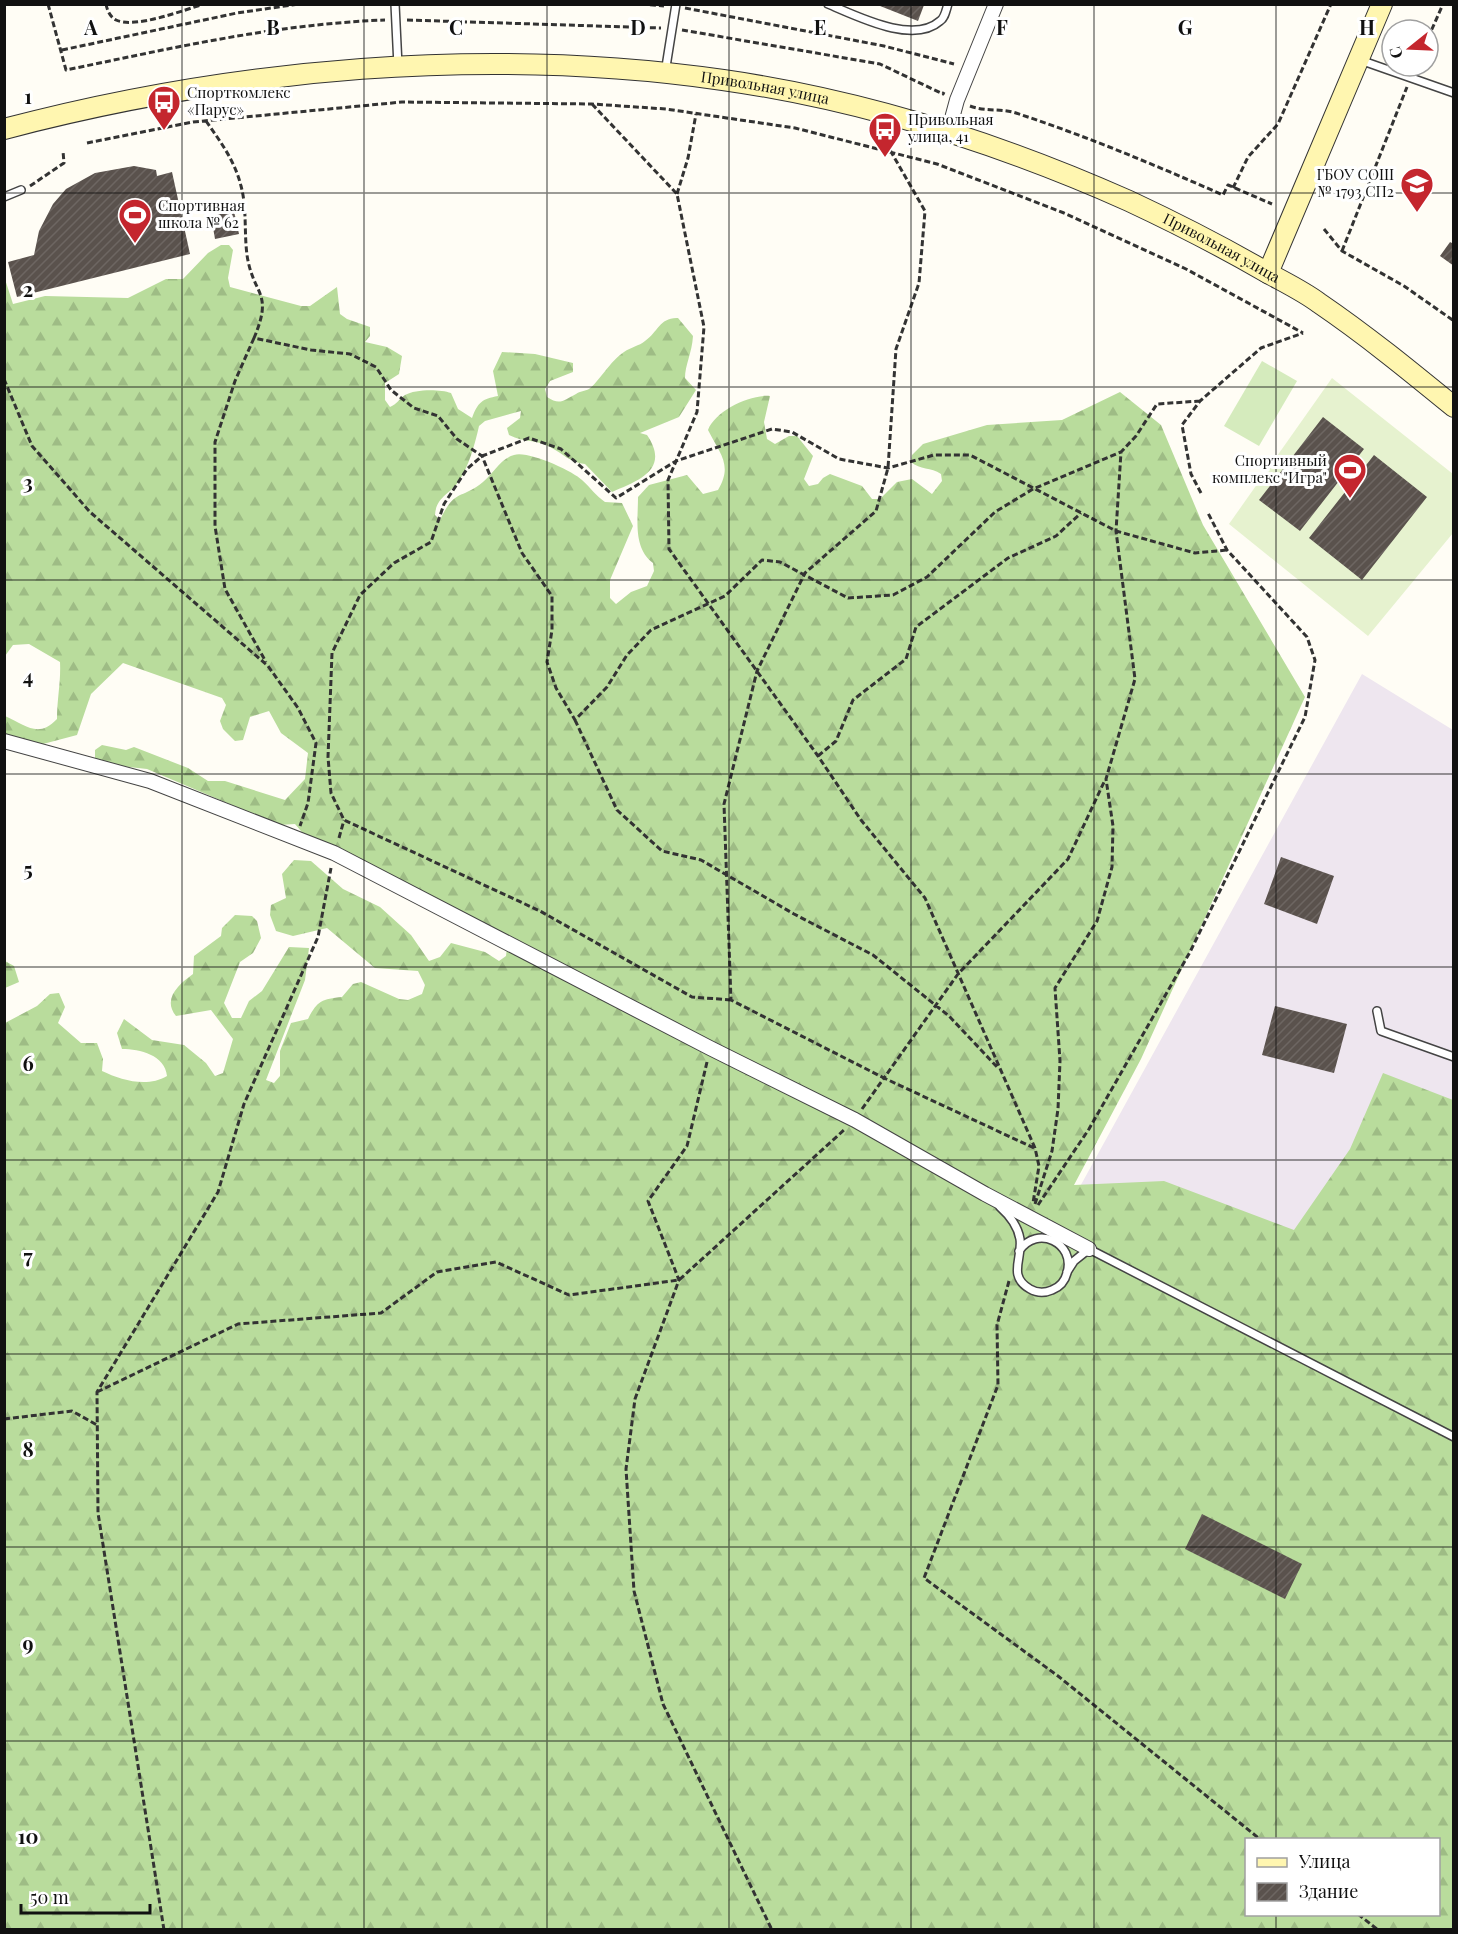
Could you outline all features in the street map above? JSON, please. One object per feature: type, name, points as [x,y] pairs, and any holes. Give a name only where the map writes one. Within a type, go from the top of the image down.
[{"type":"main road","points":[[1268,273],[1382,4]]},
{"type":"main road","name":"Привольная улица","points":[[4,129],[77,110],[185,92],[398,66],[463,64],[582,68],[665,74],[802,94],[948,132],[1054,167],[1203,235],[1317,301],[1454,406]]},
{"type":"street","points":[[948,132],[957,100],[996,4]]},
{"type":"street","points":[[4,741],[150,781],[334,853],[710,1048],[855,1120],[984,1194],[1030,1216],[1089,1249]]},
{"type":"lane","points":[[395,4],[398,66]]},
{"type":"lane","points":[[828,4],[886,27],[911,31],[932,26],[942,20],[948,4]]},
{"type":"lane","points":[[665,74],[676,5]]},
{"type":"lane","points":[[1358,60],[1380,67]]},
{"type":"lane","points":[[1414,78],[1454,93]]},
{"type":"lane","points":[[4,197],[20,190]]},
{"type":"lane","points":[[1377,1011],[1381,1031],[1454,1057]]},
{"type":"lane","points":[[984,1194],[1005,1211],[1014,1224],[1020,1239],[1017,1275],[1030,1289],[1047,1292],[1058,1288],[1074,1261],[1089,1249],[1454,1437]]},
{"type":"lane","points":[[1019,1251],[1033,1238],[1053,1239],[1062,1247],[1068,1262],[1068,1272]]},
{"type":"path","points":[[48,4],[66,70],[242,33],[325,22],[396,19],[535,26],[673,29],[880,64],[943,94]]},
{"type":"path","points":[[106,4],[108,12],[115,20],[129,22],[204,4]]},
{"type":"path","points":[[62,51],[237,13],[299,4]]},
{"type":"path","points":[[641,4],[676,5],[884,46],[971,69]]},
{"type":"path","points":[[1233,188],[1248,157],[1278,124],[1331,4]]},
{"type":"path","points":[[1437,18],[1443,4]]},
{"type":"path","points":[[1342,251],[1411,78]]},
{"type":"path","points":[[87,142],[206,121],[402,102],[592,104],[696,114],[795,128],[890,150],[937,164],[1064,213],[1186,269],[1303,333],[1261,348],[1200,401],[1182,424],[1191,474],[1201,493]]},
{"type":"path","points":[[592,104],[677,194]]},
{"type":"path","points":[[970,106],[984,111],[1012,112],[1125,152],[1222,195],[1228,185],[1272,204]]},
{"type":"path","points":[[696,114],[688,158],[677,194],[704,327],[697,412],[668,480],[669,549],[818,756],[861,820],[925,898],[1035,1148],[1039,1166],[1030,1216]]},
{"type":"path","points":[[206,121],[229,155],[241,186],[247,255],[264,304],[264,316],[235,381],[215,442],[215,526],[225,589],[268,666],[298,708],[316,743],[308,803],[297,838]]},
{"type":"path","points":[[731,1000],[724,804],[757,671],[805,573],[876,511],[888,468],[896,349],[919,283],[925,211],[890,150]]},
{"type":"path","points":[[20,190],[59,168],[64,163],[63,151]]},
{"type":"path","points":[[1324,229],[1342,251],[1404,286],[1454,321]]},
{"type":"path","points":[[254,338],[311,350],[350,354],[376,367],[391,390],[414,408],[438,416],[457,439],[482,456],[522,553],[552,596],[552,630],[547,662],[556,688],[575,720],[617,810],[662,850],[701,860],[794,914],[873,955],[935,1005],[1001,1071]]},
{"type":"path","points":[[4,379],[32,446],[90,512],[268,666]]},
{"type":"path","points":[[575,720],[608,687],[627,655],[651,630],[725,596],[762,560],[780,562],[805,573],[848,598],[893,595],[927,577],[994,512],[1033,489],[1121,452],[1136,436],[1157,404],[1200,401]]},
{"type":"path","points":[[1035,1148],[884,1078],[731,1000],[692,997],[540,911],[344,820],[331,793],[328,757],[332,653],[360,595],[394,562],[431,542],[444,504],[467,469],[482,456],[529,438],[561,449],[616,498],[676,462],[772,429],[792,432],[839,459],[888,468],[934,455],[970,455],[1116,531],[1195,553],[1227,550]]},
{"type":"path","points":[[772,1929],[663,1704],[634,1592],[626,1469],[635,1399],[679,1280],[855,1120],[958,974],[1068,859],[1106,779],[1135,679],[1116,531],[1121,452]]},
{"type":"path","points":[[818,756],[836,741],[854,700],[906,659],[916,627],[1008,558],[1056,536],[1081,513]]},
{"type":"path","points":[[1030,1216],[1089,1129],[1190,952],[1305,717],[1315,660],[1307,637],[1227,550],[1208,513]]},
{"type":"path","points":[[1030,1216],[1043,1184],[1052,1151],[1058,1109],[1060,1061],[1055,988],[1097,921],[1112,867],[1113,826],[1106,779]]},
{"type":"path","points":[[164,1929],[98,1514],[97,1392],[218,1192],[244,1104],[318,937],[334,853],[344,820]]},
{"type":"path","points":[[679,1280],[648,1201],[687,1146],[710,1048]]},
{"type":"path","points":[[97,1392],[238,1324],[381,1313],[437,1272],[496,1262],[569,1295],[679,1280]]},
{"type":"path","points":[[1011,1271],[997,1325],[998,1385],[924,1578],[1058,1676],[1260,1838]]},
{"type":"path","points":[[4,1419],[72,1411],[97,1425]]},
{"type":"path","points":[[1361,1916],[1378,1929]]},
{"type":"shaded area","points":[[1362,674],[1453,730],[1453,1929],[1440,1916],[1440,1838],[1437,1838],[1077,1192]]},
{"type":"green space","points":[[221,245],[229,245],[233,250],[228,278],[230,287],[301,306],[310,306],[337,287],[340,314],[347,319],[370,327],[370,336],[365,342],[387,347],[402,356],[399,374],[385,383],[385,400],[390,407],[409,393],[428,390],[441,391],[451,393],[458,409],[472,418],[481,402],[498,396],[493,371],[502,352],[535,354],[573,363],[573,372],[550,381],[545,389],[547,397],[555,401],[562,401],[589,389],[619,356],[645,341],[663,322],[678,318],[693,336],[685,378],[696,390],[679,417],[640,433],[647,435],[653,447],[655,457],[649,472],[633,483],[612,492],[585,464],[571,460],[545,445],[509,435],[507,428],[520,418],[521,411],[485,421],[479,426],[463,475],[436,509],[435,515],[440,520],[454,499],[483,482],[501,463],[514,455],[539,458],[577,476],[605,502],[622,503],[633,526],[610,580],[610,598],[616,604],[631,592],[647,586],[654,571],[653,563],[642,550],[639,542],[638,497],[649,485],[687,475],[703,494],[718,490],[725,466],[708,430],[725,410],[743,401],[770,396],[764,422],[767,439],[775,444],[789,436],[797,436],[813,456],[804,479],[809,486],[818,484],[830,474],[862,486],[872,499],[880,499],[897,482],[912,479],[932,494],[942,481],[941,474],[914,465],[911,462],[912,455],[923,444],[987,425],[1062,420],[1120,392],[1161,425],[1203,525],[1305,697],[1141,1059],[1074,1185],[1164,1181],[1294,1230],[1350,1149],[1383,1073],[1453,1100],[1453,1929],[5,1929],[5,1023],[37,1006],[50,994],[59,993],[65,1007],[58,1023],[81,1043],[97,1043],[103,1059],[102,1071],[126,1080],[143,1082],[159,1080],[167,1076],[162,1063],[157,1058],[144,1052],[122,1049],[117,1033],[124,1019],[152,1040],[184,1045],[206,1063],[215,1076],[223,1073],[233,1039],[211,1010],[176,1016],[171,1004],[174,992],[193,974],[194,956],[221,936],[222,928],[235,915],[252,916],[257,921],[261,938],[253,953],[240,962],[224,1003],[232,1018],[241,1018],[249,1001],[262,991],[289,947],[309,948],[305,980],[266,1080],[274,1083],[280,1076],[280,1051],[291,1023],[308,1019],[317,1005],[325,1000],[342,997],[353,984],[361,982],[399,999],[408,1000],[422,994],[425,985],[418,971],[375,968],[327,928],[293,936],[276,931],[270,915],[271,905],[286,898],[282,874],[294,860],[311,861],[343,889],[380,907],[411,935],[429,961],[440,957],[451,943],[485,952],[499,961],[506,956],[507,948],[306,837],[295,824],[279,825],[147,769],[102,764],[95,759],[95,750],[102,745],[126,750],[134,747],[188,768],[208,781],[225,781],[285,800],[305,779],[308,753],[281,733],[269,711],[250,717],[243,740],[235,741],[223,729],[220,721],[226,705],[222,698],[123,663],[91,694],[77,735],[43,744],[5,734],[5,716],[38,729],[50,725],[57,719],[60,662],[29,644],[13,645],[5,656],[4,276],[13,304],[45,296],[128,298],[166,279],[183,279],[208,253]]},
{"type":"green space","points":[[1262,361],[1297,381],[1259,446],[1224,426]]},
{"type":"green space","name":"Спортивный комплекс \"Игра\"","points":[[1332,378],[1453,474],[1453,533],[1368,636],[1229,524]]},
{"type":"green space","points":[[5,961],[14,966],[19,982],[5,988]]},
{"type":"building","points":[[875,4],[922,4],[924,5],[918,21]]},
{"type":"building","name":"Спортивная школа № 62","points":[[134,166],[156,170],[157,176],[172,172],[190,254],[17,297],[8,262],[34,255],[39,231],[53,204],[66,189],[95,173]]},
{"type":"building","points":[[234,211],[239,234],[215,239],[211,216]]},
{"type":"building","points":[[1450,242],[1454,244],[1454,266],[1440,256]]},
{"type":"building","points":[[1323,417],[1364,449],[1300,531],[1259,500]]},
{"type":"building","points":[[1374,455],[1427,497],[1362,580],[1309,538]]},
{"type":"building","points":[[1281,857],[1334,876],[1317,924],[1264,904]]},
{"type":"building","points":[[1275,1006],[1347,1024],[1334,1073],[1262,1055]]},
{"type":"building","points":[[1202,1514],[1302,1564],[1285,1599],[1185,1549]]},
{"type":"place","name":"Спорткомлекс «Парус»","points":[[164,131]]},
{"type":"place","name":"Привольная улица, 41","points":[[885,158]]},
{"type":"place","name":"ГБОУ СОШ № 1793 СП2","points":[[1417,213]]},
{"type":"place","name":"Спортивная школа № 62","points":[[135,244]]},
{"type":"place","name":"Спортивный комплекс \"Игра\"","points":[[1350,499]]}]
